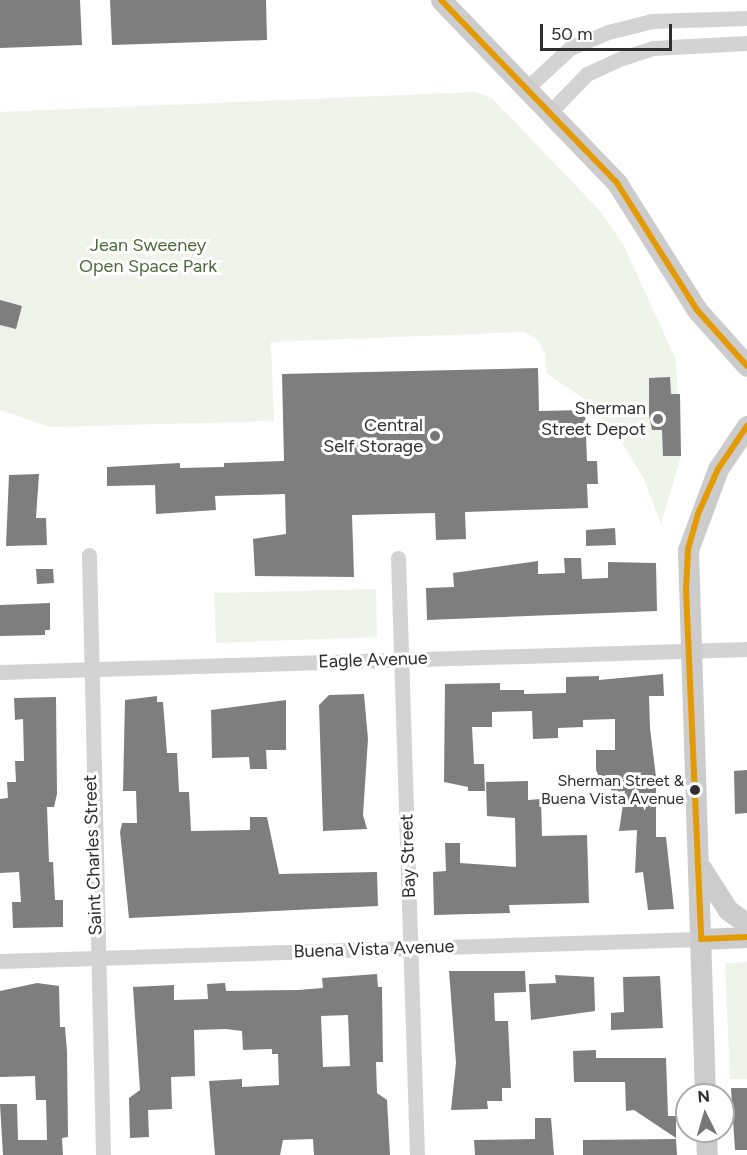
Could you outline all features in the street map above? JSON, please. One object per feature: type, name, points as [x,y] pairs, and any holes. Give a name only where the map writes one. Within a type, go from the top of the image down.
[{"type":"street","points":[[441,0],[617,183],[697,310],[747,366]]},
{"type":"street","points":[[527,88],[570,48],[608,32],[652,21],[747,18]]},
{"type":"street","points":[[550,112],[587,74],[622,58],[653,48],[747,44]]},
{"type":"street","points":[[705,1083],[701,868],[689,652],[688,550],[718,470],[747,426]]},
{"type":"street","name":"Saint Charles Street","points":[[89,555],[88,669],[103,1155]]},
{"type":"street","name":"Bay Street","points":[[398,558],[417,1155]]},
{"type":"street","name":"Eagle Avenue","points":[[0,672],[747,649]]},
{"type":"street","points":[[701,868],[728,910],[747,924]]},
{"type":"street","name":"Buena Vista Avenue","points":[[0,961],[747,937]]},
{"type":"green space","name":"Jean Sweeney Open Space Park","points":[[475,92],[491,97],[601,212],[624,246],[676,360],[681,456],[661,524],[644,479],[621,441],[583,398],[546,373],[545,354],[538,340],[524,332],[271,342],[274,421],[50,427],[0,410],[0,112]]},
{"type":"green space","points":[[376,589],[377,637],[216,643],[214,593]]},
{"type":"green space","points":[[747,962],[747,1079],[730,1079],[725,963]]},
{"type":"building","points":[[0,0],[80,0],[82,45],[0,48]]},
{"type":"building","points":[[110,0],[266,0],[267,40],[112,45]]},
{"type":"building","points":[[0,300],[22,306],[16,329],[0,325]]},
{"type":"building","name":"Central Self Storage","points":[[538,368],[539,411],[585,410],[587,461],[597,461],[598,484],[587,484],[588,508],[465,512],[466,539],[436,540],[435,513],[352,515],[354,577],[255,576],[253,539],[286,534],[285,494],[215,496],[216,510],[156,514],[155,485],[107,486],[107,467],[180,463],[180,468],[224,467],[224,463],[284,461],[282,374]]},
{"type":"building","name":"Sherman Street Depot","points":[[670,377],[671,394],[680,394],[681,456],[663,456],[662,430],[652,430],[649,415],[649,378]]},
{"type":"building","points":[[39,474],[36,518],[46,518],[47,545],[6,546],[9,475]]},
{"type":"building","points":[[615,528],[616,545],[586,546],[586,530]]},
{"type":"building","points":[[564,558],[581,558],[582,579],[608,578],[608,562],[656,563],[657,611],[427,620],[426,588],[454,587],[453,573],[538,561],[538,574],[565,573]]},
{"type":"building","points":[[36,569],[53,569],[54,583],[37,584]]},
{"type":"building","points":[[50,603],[50,630],[45,630],[45,635],[0,636],[0,605]]},
{"type":"building","points":[[663,674],[664,696],[649,696],[650,728],[656,777],[656,837],[666,837],[674,909],[648,910],[643,872],[635,873],[637,830],[619,831],[625,791],[611,792],[611,776],[599,777],[596,770],[596,750],[615,750],[615,719],[583,720],[583,727],[558,728],[558,738],[533,739],[532,711],[492,712],[492,727],[472,727],[474,764],[484,764],[485,791],[468,791],[468,787],[444,782],[445,684],[500,683],[500,690],[524,690],[524,694],[566,693],[566,677],[599,676],[599,680]]},
{"type":"building","points":[[364,694],[368,739],[363,815],[367,829],[323,831],[319,705],[329,695]]},
{"type":"building","points":[[157,696],[157,702],[163,702],[167,753],[177,753],[179,792],[189,792],[191,831],[250,830],[250,817],[267,817],[279,874],[377,872],[378,906],[129,918],[120,832],[122,823],[137,823],[136,791],[123,791],[125,700]]},
{"type":"building","points":[[56,697],[57,794],[54,807],[47,807],[49,862],[53,862],[55,900],[63,900],[63,927],[13,928],[12,902],[21,902],[19,872],[0,873],[0,799],[8,798],[7,782],[16,782],[15,761],[24,761],[23,719],[15,720],[14,698]]},
{"type":"building","points":[[286,700],[286,750],[266,750],[267,769],[250,769],[249,757],[212,758],[211,710]]},
{"type":"building","points":[[747,770],[747,813],[735,814],[734,771]]},
{"type":"building","points":[[528,781],[528,800],[541,799],[542,836],[587,835],[589,903],[509,905],[510,913],[434,915],[433,872],[446,871],[445,843],[460,843],[460,863],[516,867],[515,818],[487,816],[486,782]]},
{"type":"building","points":[[449,971],[525,971],[526,992],[494,993],[495,1021],[508,1021],[511,1088],[502,1088],[502,1101],[487,1101],[488,1109],[451,1110],[456,1063]]},
{"type":"building","points":[[377,974],[378,987],[382,987],[383,1062],[376,1062],[377,1093],[387,1100],[390,1155],[314,1155],[313,1139],[283,1140],[280,1155],[215,1155],[209,1081],[242,1079],[242,1087],[279,1085],[278,1054],[272,1054],[272,1049],[243,1050],[242,1031],[226,1029],[194,1030],[195,1076],[171,1077],[172,1109],[148,1110],[149,1137],[130,1138],[129,1098],[140,1090],[133,987],[174,985],[174,1000],[208,999],[207,984],[225,983],[226,991],[298,990],[323,988],[322,978]],"holes":[[[348,1015],[350,1066],[323,1067],[321,1016]]]},
{"type":"building","points":[[555,975],[594,977],[595,1011],[531,1020],[529,984],[556,983]]},
{"type":"building","points":[[660,976],[663,1028],[611,1030],[611,1013],[624,1012],[623,977]]},
{"type":"building","points":[[37,983],[59,986],[60,1027],[65,1027],[67,1051],[68,1137],[62,1138],[63,1155],[3,1155],[0,1104],[17,1104],[18,1140],[47,1140],[46,1100],[36,1100],[35,1076],[0,1077],[0,991]]},
{"type":"building","points":[[596,1050],[596,1058],[666,1058],[668,1116],[675,1116],[675,1137],[634,1110],[626,1111],[625,1082],[574,1082],[573,1051]]},
{"type":"building","points":[[735,1088],[747,1088],[747,1150],[735,1150]]},
{"type":"building","points":[[535,1118],[551,1118],[554,1155],[475,1155],[474,1140],[535,1139]]},
{"type":"building","points":[[675,1139],[677,1155],[583,1155],[583,1140]]},
{"type":"transit line","points":[[441,0],[617,183],[697,310],[747,366]]},
{"type":"transit line","points":[[747,426],[718,469],[698,514],[688,550],[686,590],[701,939],[747,937]]},
{"type":"place","name":"Sherman Street Depot","points":[[658,419]]},
{"type":"place","name":"Central Self Storage","points":[[435,436]]},
{"type":"place","name":"Sherman Street & Buena Vista Avenue","points":[[695,790]]}]
